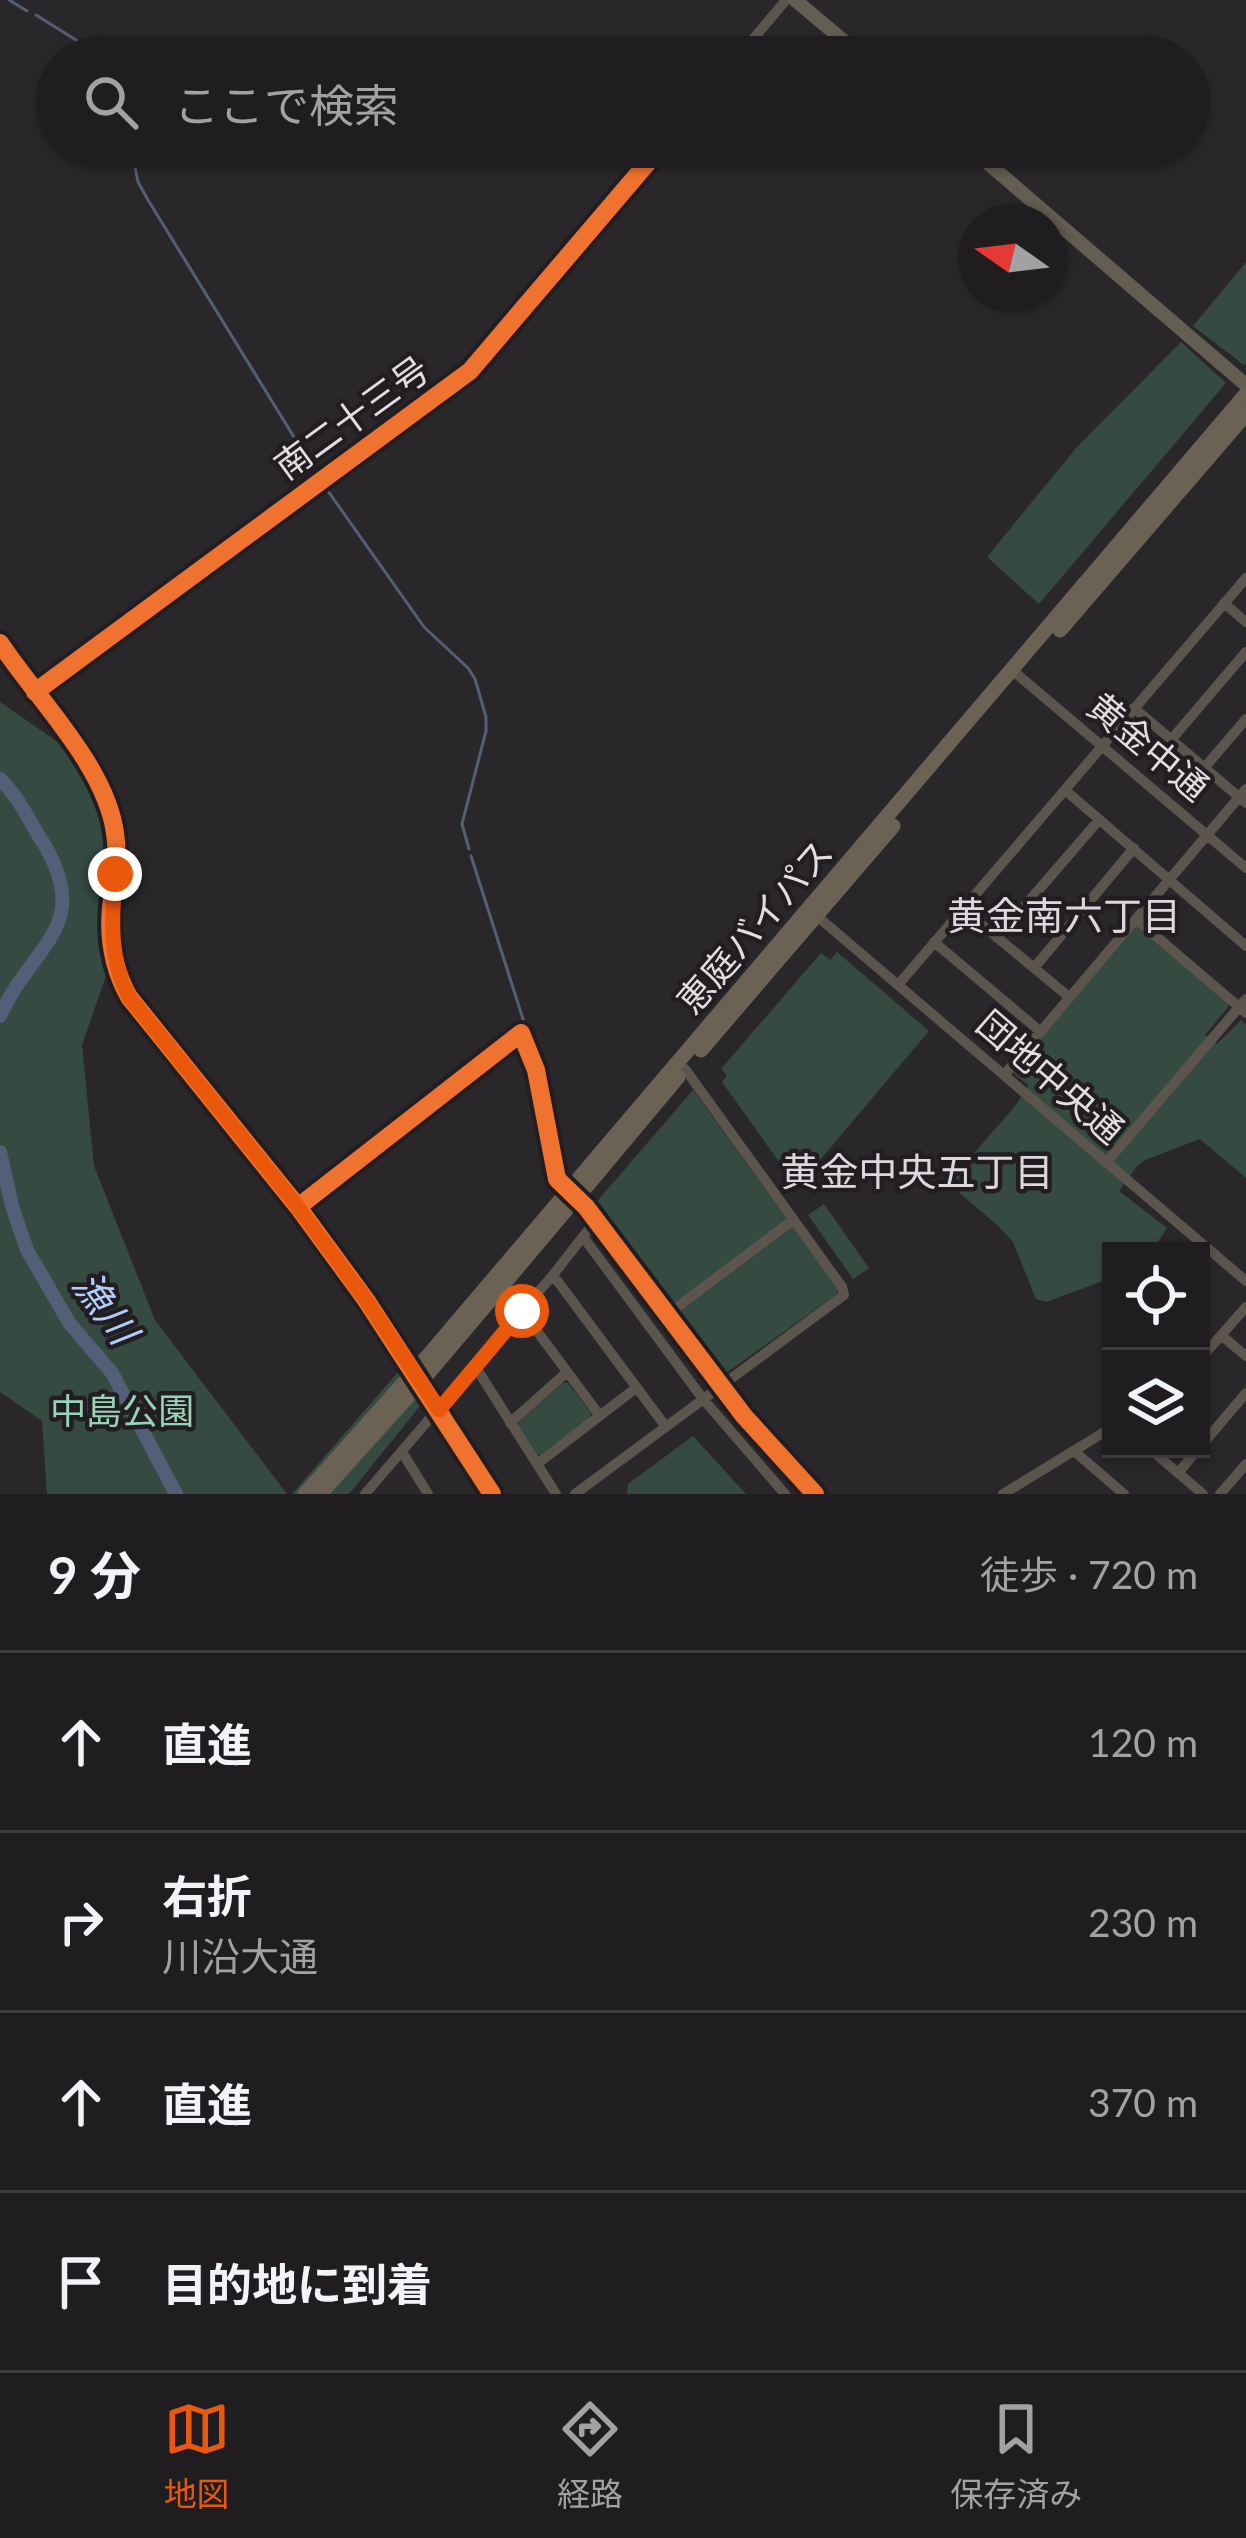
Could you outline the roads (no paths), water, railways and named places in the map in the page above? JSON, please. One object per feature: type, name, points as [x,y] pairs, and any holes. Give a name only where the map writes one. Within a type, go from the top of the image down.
[{"type":"highway","name":"恵庭バイパス","points":[[320,1494],[1016,673],[1246,394]]},
{"type":"highway","name":"恵庭バイパス","points":[[1016,673],[1246,414]]},
{"type":"highway","name":"恵庭バイパス","points":[[574,1193],[685,1069],[813,912]]},
{"type":"highway","name":"恵庭バイパス","points":[[305,1494],[417,1377]]},
{"type":"main road","points":[[795,0],[838,36]]},
{"type":"main road","points":[[993,168],[1246,385]]},
{"type":"street","points":[[756,36],[786,0]]},
{"type":"street","name":"南二十三号","points":[[35,692],[470,371],[644,168]]},
{"type":"street","points":[[898,985],[1246,578]]},
{"type":"street","points":[[1224,603],[1246,622]]},
{"type":"street","points":[[0,644],[94,774],[111,813],[116,855],[111,928],[124,989],[366,1300],[492,1494]]},
{"type":"street","points":[[1171,740],[1246,652]]},
{"type":"street","name":"黄金中通","points":[[1016,673],[1246,868]]},
{"type":"street","points":[[1004,1075],[1244,796],[1134,708]]},
{"type":"street","points":[[1204,767],[1246,719]]},
{"type":"street","points":[[1065,790],[1246,946]]},
{"type":"street","points":[[997,938],[1100,820]]},
{"type":"street","points":[[1034,968],[1134,848]]},
{"type":"street","points":[[963,909],[1069,997]]},
{"type":"street","name":"団地中央通","points":[[813,912],[1246,1281]]},
{"type":"street","points":[[1106,1163],[1244,1007],[1136,919]]},
{"type":"street","points":[[934,942],[1041,1032]]},
{"type":"street","points":[[298,1207],[521,1033],[536,1070],[557,1179],[596,1220],[744,1416],[814,1494]]},
{"type":"street","points":[[575,1494],[844,1295],[685,1069]]},
{"type":"street","points":[[369,1492],[596,1220]]},
{"type":"street","points":[[668,1315],[793,1220]]},
{"type":"street","points":[[584,1238],[703,1399],[785,1494]]},
{"type":"street","points":[[553,1275],[666,1427]]},
{"type":"street","points":[[1209,1350],[1246,1307]]},
{"type":"street","points":[[522,1311],[600,1416]]},
{"type":"street","points":[[1222,1336],[1246,1356]]},
{"type":"street","points":[[476,1366],[556,1494]]},
{"type":"street","points":[[510,1424],[566,1373]]},
{"type":"street","points":[[537,1464],[636,1388]]},
{"type":"street","points":[[1210,1435],[1246,1393]]},
{"type":"street","points":[[1004,1494],[1102,1434]]},
{"type":"street","points":[[1074,1451],[1124,1494]]},
{"type":"street","points":[[402,1452],[428,1494]]},
{"type":"street","points":[[1160,1458],[1203,1494]]},
{"type":"street","points":[[1178,1473],[1191,1458]]},
{"type":"street","points":[[1220,1494],[1246,1464]]},
{"type":"waterway","points":[[9,0],[27,11]]},
{"type":"waterway","points":[[36,15],[70,36]]},
{"type":"waterway","points":[[135,168],[148,200],[318,476]]},
{"type":"waterway","points":[[323,484],[424,627],[475,679],[486,731],[462,824],[469,849]]},
{"type":"waterway","name":"漁川","points":[[0,779],[42,841],[57,870],[62,894],[53,934],[0,1016]]},
{"type":"waterway","points":[[471,856],[530,1041]]},
{"type":"waterway","name":"漁川","points":[[0,1152],[27,1250],[70,1324],[112,1373],[176,1494]]},
{"type":"district","name":"黄金南六丁目","points":[[1064,915]]},
{"type":"district","name":"黄金中央五丁目","points":[[917,1171]]},
{"type":"park label","name":"中島公園","points":[[122,1410]]}]
